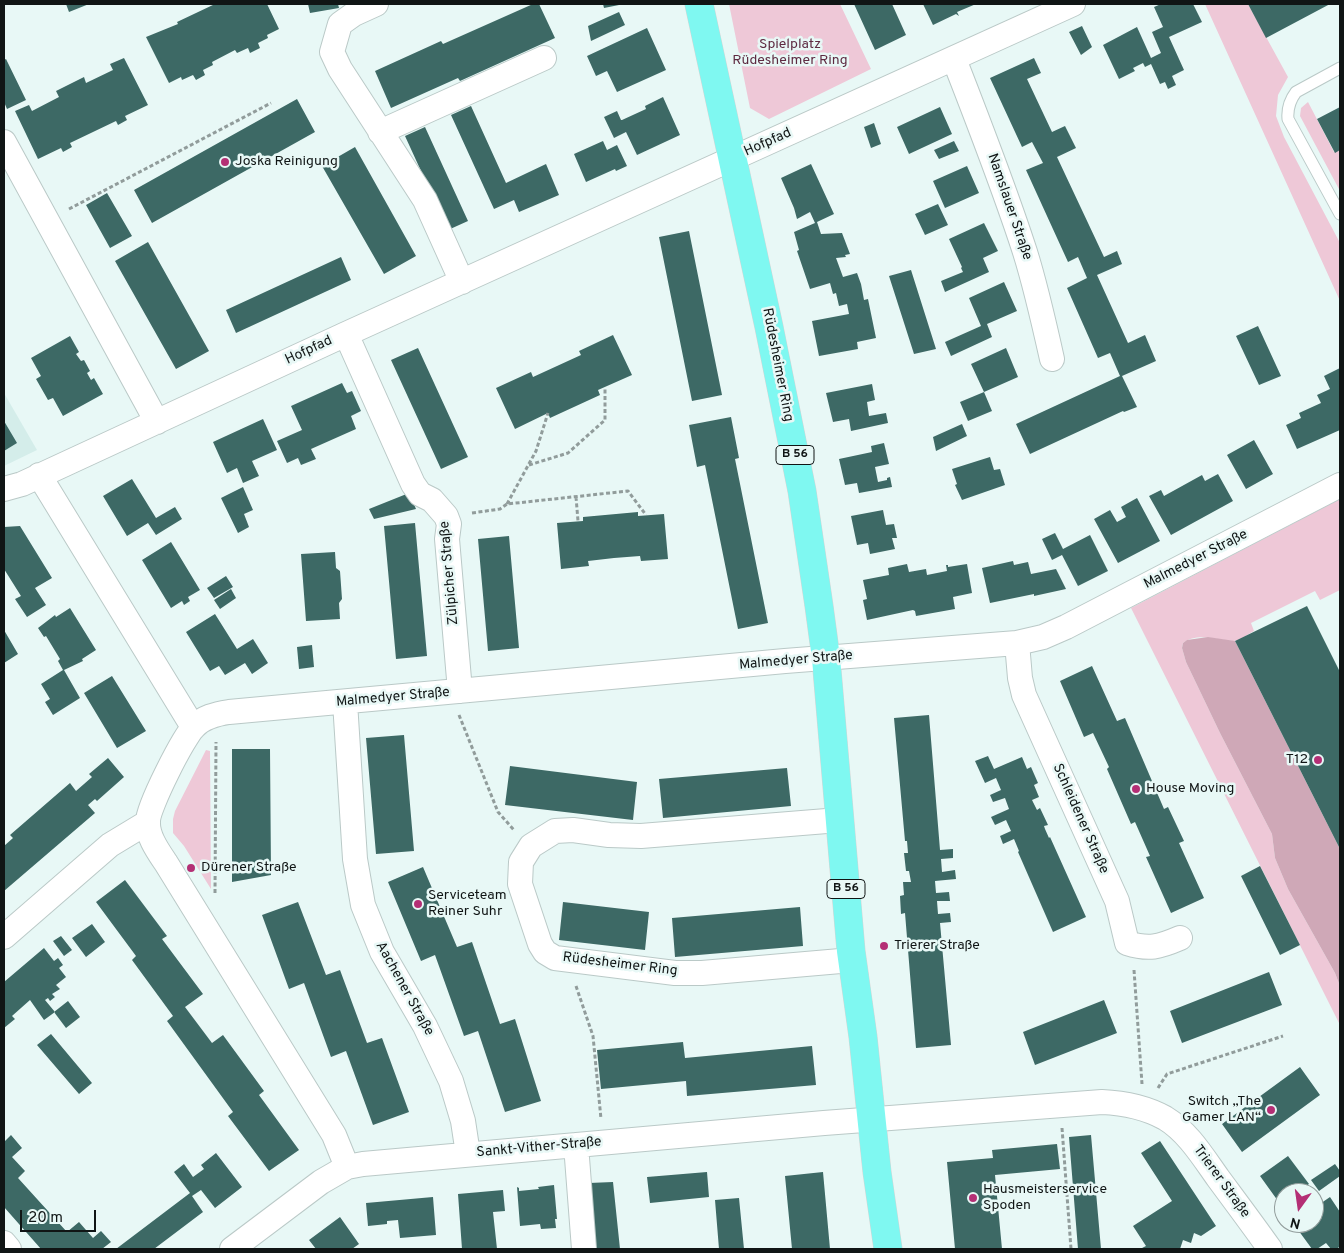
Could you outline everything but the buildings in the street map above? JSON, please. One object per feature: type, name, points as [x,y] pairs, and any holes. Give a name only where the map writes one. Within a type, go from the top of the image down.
[{"type":"main road","name":"Rüdesheimer Ring","points":[[699,4],[754,253],[802,491],[826,658],[852,960],[864,1037],[876,1172],[888,1249]]},
{"type":"street","points":[[376,4],[354,14],[340,24],[332,52],[340,69],[425,200],[462,282]]},
{"type":"street","name":"Hofpfad","points":[[4,489],[22,484],[346,334],[1073,4]]},
{"type":"street","points":[[380,132],[544,58]]},
{"type":"street","name":"Namslauer Straße","points":[[954,59],[1008,200],[1026,254],[1052,359]]},
{"type":"street","points":[[4,142],[156,422]]},
{"type":"street","name":"Zülpicher Straße","points":[[346,334],[413,484],[420,494],[432,500],[446,516],[449,524],[447,539],[460,691]]},
{"type":"street","points":[[39,475],[193,727]]},
{"type":"street","name":"Malmedyer Straße","points":[[216,714],[826,658],[1017,643],[1043,637],[1066,627],[1340,485]]},
{"type":"street","name":"Schleidener Straße","points":[[1017,643],[1020,678],[1024,695],[1117,901],[1126,943],[1142,948]]},
{"type":"street","name":"Aachener Straße","points":[[345,702],[355,859],[363,905],[382,952],[425,1026],[450,1081],[463,1121],[468,1154]]},
{"type":"street","points":[[216,714],[193,727],[152,806],[148,822],[149,832],[156,847],[334,1135],[347,1167]]},
{"type":"street","points":[[531,846],[555,831],[573,830],[609,835],[641,836],[839,820]]},
{"type":"street","points":[[4,937],[110,845],[148,822]]},
{"type":"street","name":"Rüdesheimer Ring","points":[[531,846],[521,862],[520,884],[540,944],[545,952],[555,958],[675,973],[702,973],[852,960]]},
{"type":"street","points":[[1142,948],[1163,945],[1180,938]]},
{"type":"street","name":"Trierer Straße","points":[[871,1120],[1083,1102],[1117,1103],[1144,1109],[1165,1118],[1190,1140],[1270,1249]]},
{"type":"street","name":"Sankt-Vither-Straße","points":[[232,1249],[321,1182],[347,1167],[468,1154],[871,1120]]},
{"type":"street","points":[[576,1145],[584,1249]]},
{"type":"street","points":[[4,1243],[9,1249]]},
{"type":"lane","points":[[1340,68],[1296,92],[1292,97],[1287,112],[1288,118],[1340,214]]},
{"type":"path","points":[[47,221],[271,103]]},
{"type":"path","points":[[529,465],[568,452],[605,420],[605,387]]},
{"type":"path","points":[[446,516],[500,509],[507,504],[536,451],[548,413]]},
{"type":"path","points":[[507,504],[628,490],[646,516]]},
{"type":"path","points":[[576,497],[578,521]]},
{"type":"path","points":[[460,691],[458,715],[498,812],[531,846]]},
{"type":"path","points":[[215,898],[216,714]]},
{"type":"path","points":[[1142,948],[1134,970],[1144,1109]]},
{"type":"path","points":[[566,960],[593,1036],[603,1143]]},
{"type":"path","points":[[1144,1109],[1167,1074],[1283,1036]]},
{"type":"path","points":[[1060,1105],[1071,1249]]},
{"type":"shaded area","points":[[4,393],[37,450],[4,466]]},
{"type":"shaded area","points":[[1208,637],[1235,641],[1340,849],[1340,986],[1335,973],[1288,889],[1275,858],[1272,834],[1186,662],[1182,648],[1183,643],[1187,640]]},
{"type":"green space","name":"Spielplatz Rüdesheimer Ring","points":[[729,4],[840,4],[871,69],[769,119],[750,108]]},
{"type":"green space","points":[[1205,4],[1248,4],[1288,77],[1278,95],[1276,116],[1284,137],[1340,243],[1340,301]]},
{"type":"green space","points":[[1308,102],[1334,152],[1340,150],[1340,191],[1300,116],[1301,108]]},
{"type":"green space","points":[[1340,499],[1340,590],[1320,600],[1315,591],[1251,623],[1254,631],[1238,640],[1194,638],[1183,643],[1182,648],[1186,662],[1220,733],[1272,834],[1275,858],[1288,889],[1335,973],[1340,986],[1340,1025],[1131,608]]},
{"type":"green space","points":[[206,750],[210,751],[211,889],[184,846],[173,833],[175,811]]},
{"type":"place","name":"Joska Reinigung","points":[[225,162]]},
{"type":"place","name":"T12","points":[[1318,760]]},
{"type":"place","name":"House Moving","points":[[1136,789]]},
{"type":"place","name":"Dürener Straße","points":[[191,868]]},
{"type":"place","name":"Serviceteam Reiner Suhr","points":[[418,904]]},
{"type":"place","name":"Trierer Straße","points":[[884,946]]},
{"type":"place","name":"Switch „The Gamer LAN“","points":[[1271,1110]]},
{"type":"place","name":"Hausmeisterservice Spoden","points":[[973,1198]]}]
